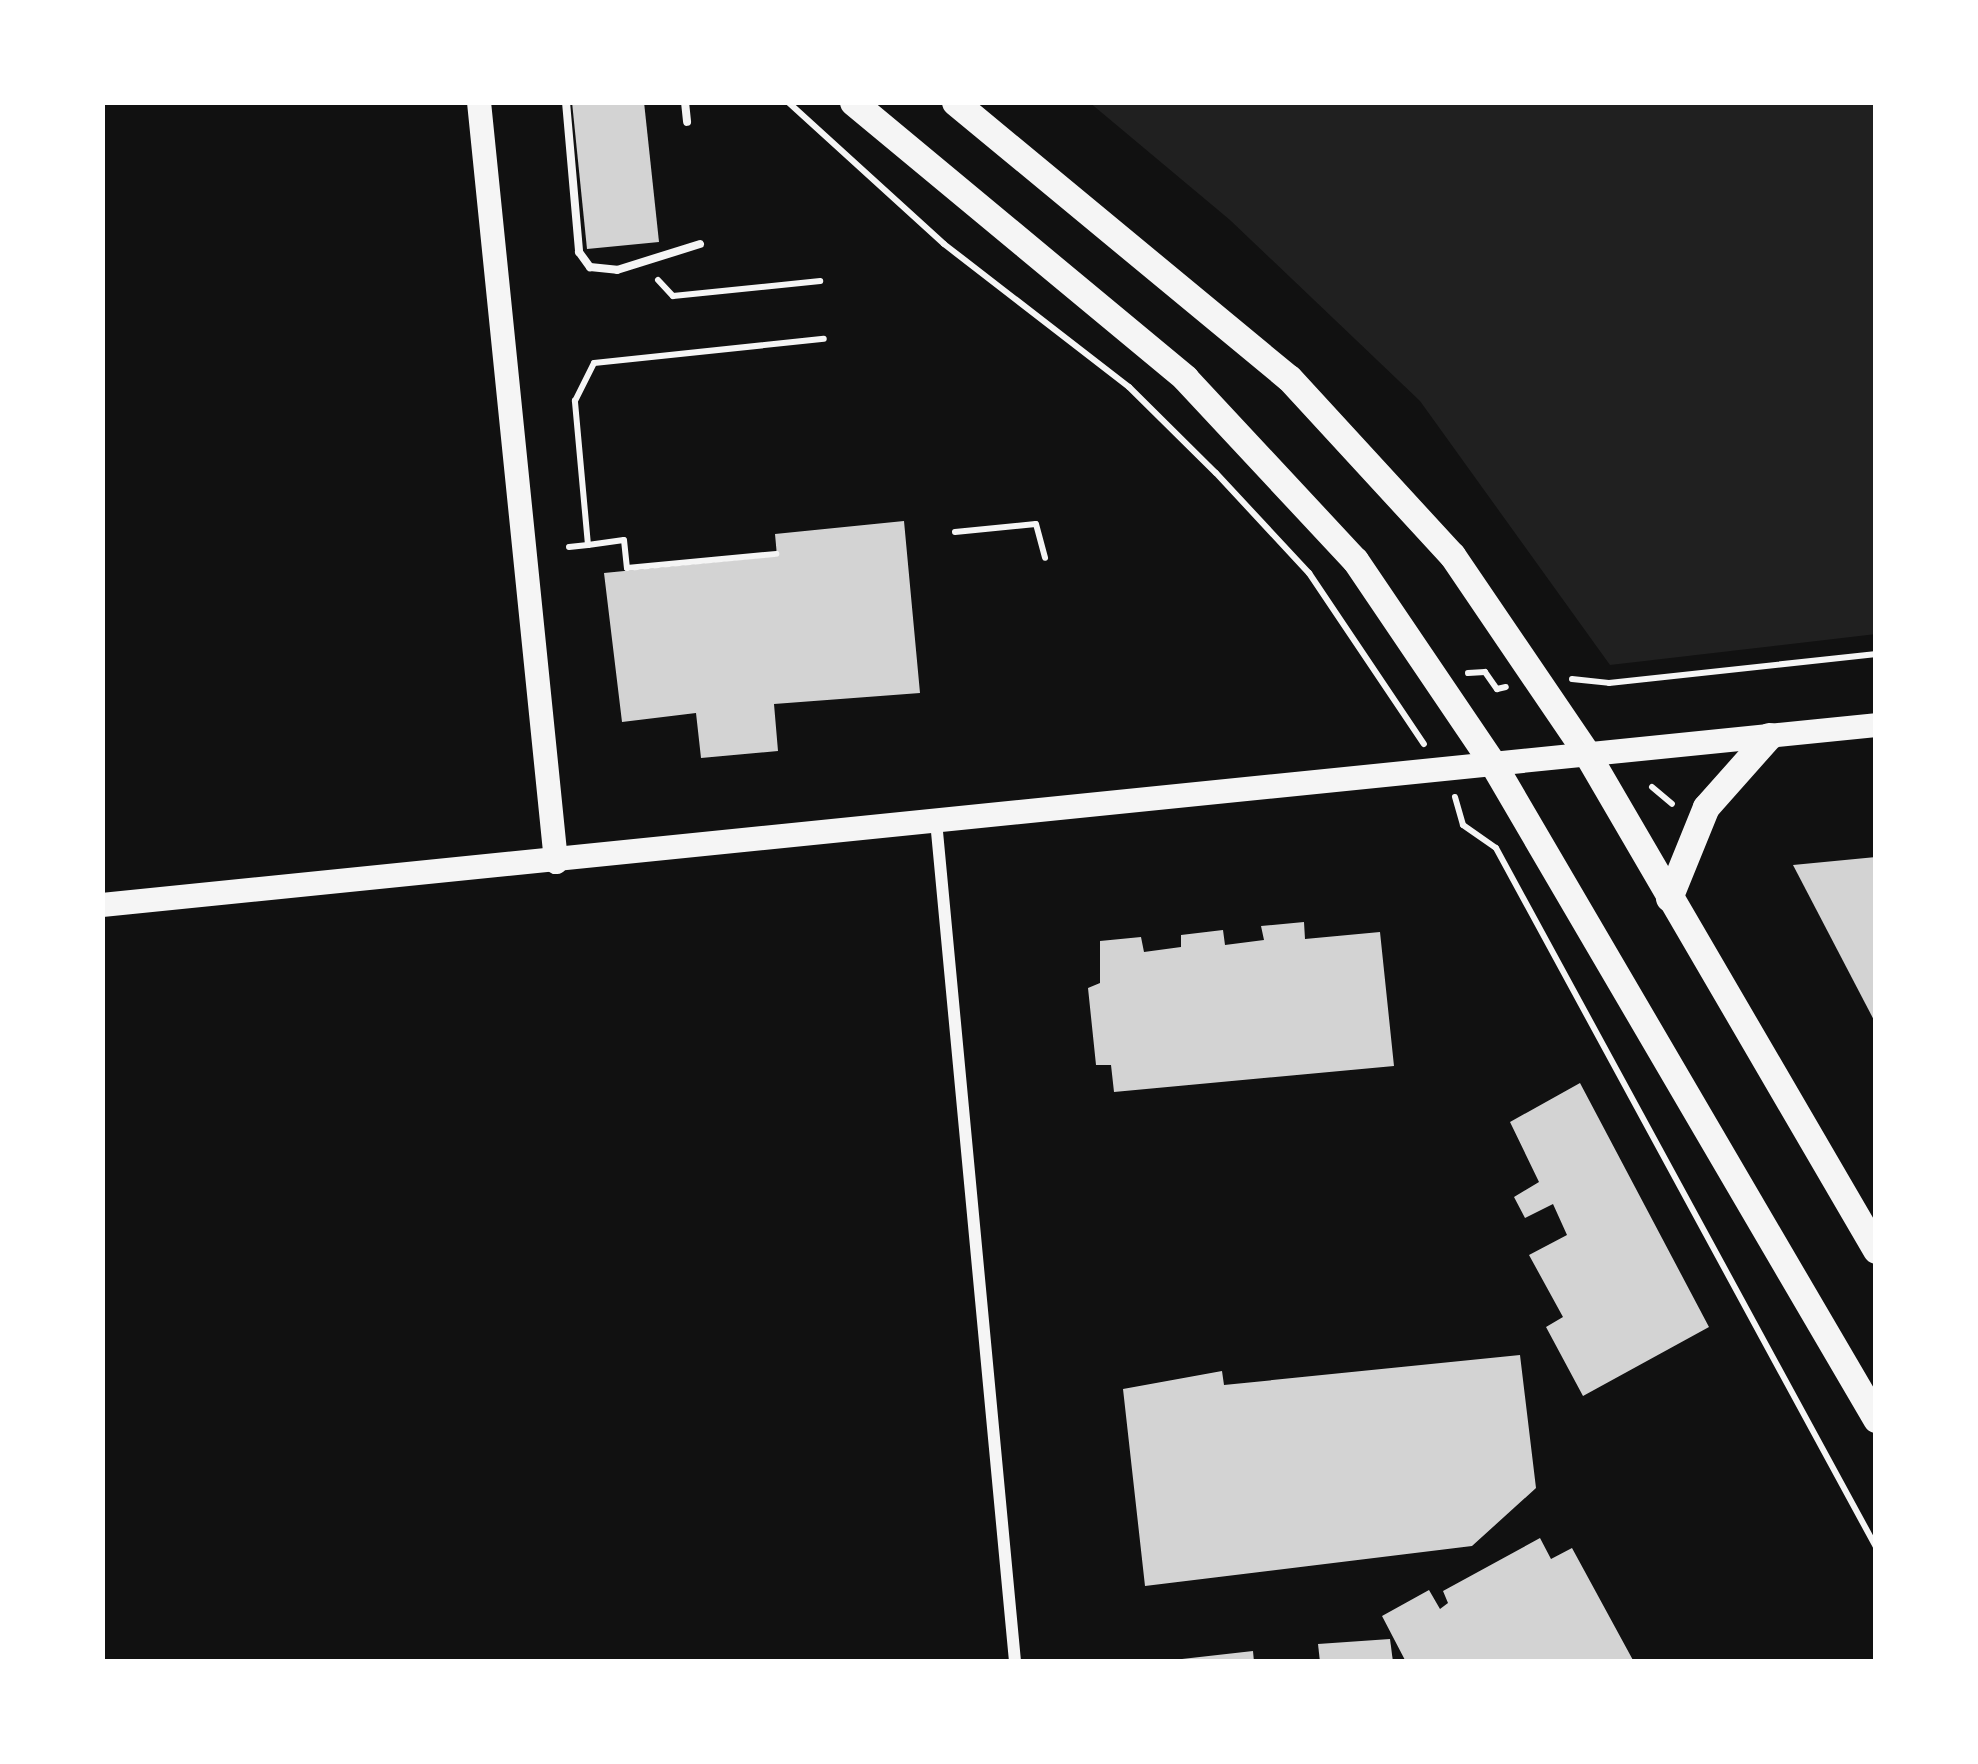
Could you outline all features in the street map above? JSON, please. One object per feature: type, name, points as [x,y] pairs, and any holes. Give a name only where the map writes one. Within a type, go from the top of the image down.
[{"type":"highway","points":[[853,102],[1243,432],[1355,560],[1493,764],[1876,1419]]},
{"type":"highway","points":[[955,102],[1177,281],[1363,454],[1490,607],[1587,754],[1876,1250]]},
{"type":"highway","points":[[1669,898],[1706,807],[1769,736]]},
{"type":"main road","points":[[479,102],[556,862]]},
{"type":"main road","points":[[102,905],[1876,725]]},
{"type":"street","points":[[935,818],[1015,1662]]},
{"type":"lane","points":[[566,102],[579,252],[590,267],[617,269],[700,244]]},
{"type":"lane","points":[[685,102],[687,122]]},
{"type":"path","points":[[788,102],[944,244],[1130,387],[1309,574],[1398,700]]},
{"type":"path","points":[[655,254],[658,282],[673,296],[820,281]]},
{"type":"path","points":[[588,545],[575,401],[594,363],[824,339]]},
{"type":"path","points":[[955,532],[1036,524],[1045,558]]},
{"type":"path","points":[[569,547],[624,540],[627,568],[776,554]]},
{"type":"path","points":[[1594,676],[1609,683],[1876,654]]},
{"type":"path","points":[[1485,672],[1497,688]]},
{"type":"path","points":[[1652,787],[1682,812]]},
{"type":"path","points":[[1462,809],[1462,825],[1496,848],[1876,1547]]},
{"type":"shaded area","points":[[1089,102],[1876,102],[1876,634],[1610,665],[1420,401],[1230,220]]},
{"type":"building","points":[[572,102],[644,102],[659,242],[587,249]]},
{"type":"building","points":[[904,521],[920,693],[774,704],[778,751],[701,758],[696,713],[622,722],[604,573],[777,556],[775,534]]},
{"type":"building","points":[[1876,857],[1876,1024],[1793,865]]},
{"type":"building","points":[[1304,922],[1305,939],[1380,932],[1394,1066],[1114,1092],[1111,1065],[1096,1065],[1088,988],[1100,983],[1100,941],[1141,937],[1144,952],[1181,947],[1181,935],[1223,930],[1225,945],[1264,940],[1261,926]]},
{"type":"building","points":[[1580,1083],[1709,1327],[1583,1396],[1546,1327],[1563,1317],[1529,1255],[1567,1235],[1553,1204],[1525,1218],[1514,1197],[1539,1182],[1510,1122]]},
{"type":"building","points":[[1520,1355],[1536,1488],[1472,1546],[1145,1586],[1123,1389],[1222,1371],[1224,1385]]},
{"type":"building","points":[[1540,1538],[1551,1559],[1572,1548],[1634,1662],[1406,1662],[1382,1616],[1429,1590],[1440,1609],[1448,1603],[1443,1591]]},
{"type":"building","points":[[1390,1639],[1393,1662],[1320,1662],[1318,1644]]},
{"type":"building","points":[[1253,1651],[1254,1662],[1182,1662],[1182,1659]]}]
